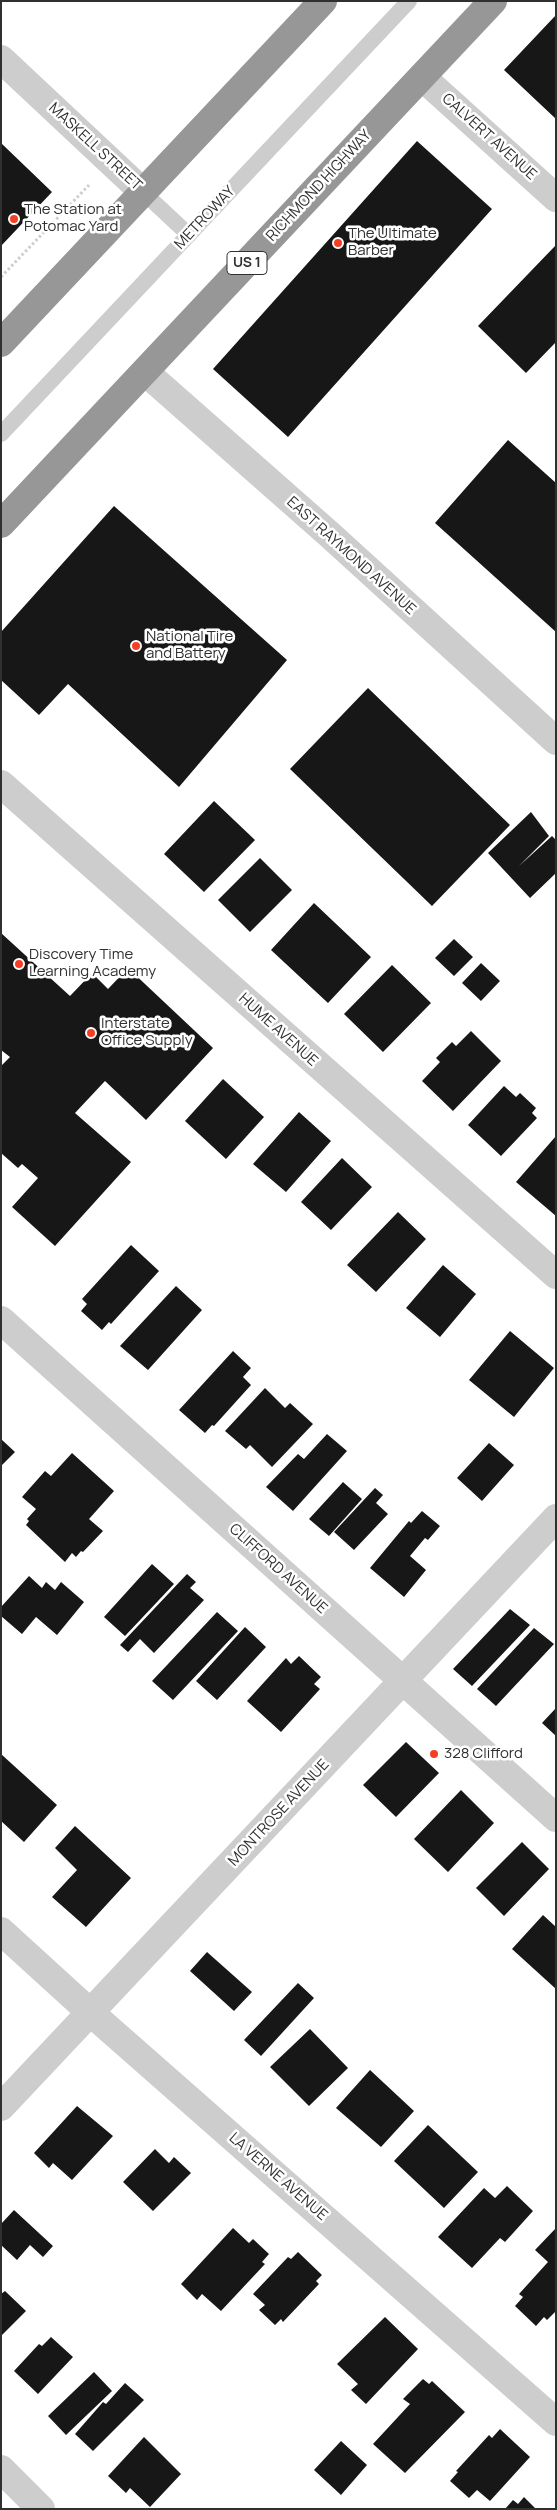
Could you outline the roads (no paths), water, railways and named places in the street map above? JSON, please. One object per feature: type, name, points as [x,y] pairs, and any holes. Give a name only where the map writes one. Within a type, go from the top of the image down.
[{"type":"highway","points":[[1,343],[323,1]]},
{"type":"highway","name":"RICHMOND HIGHWAY","points":[[1,524],[493,1]]},
{"type":"street","name":"MASKELL STREET","points":[[1,59],[144,192]]},
{"type":"street","name":"CALVERT AVENUE","points":[[422,77],[556,198]]},
{"type":"street","name":"EAST RAYMOND AVENUE","points":[[145,372],[330,535],[556,741]]},
{"type":"street","name":"HUME AVENUE","points":[[1,784],[556,1275]]},
{"type":"street","name":"CLIFFORD AVENUE","points":[[1,1320],[556,1818]]},
{"type":"street","name":"MONTROSE AVENUE","points":[[1,2107],[556,1518]]},
{"type":"street","name":"LA VERNE AVENUE","points":[[1,1931],[91,2013],[556,2422]]},
{"type":"street","points":[[1,2469],[42,2509]]},
{"type":"lane","name":"METROWAY","points":[[1,434],[409,1]]},
{"type":"lane","name":"MASKELL STREET","points":[[144,192],[189,235]]},
{"type":"place","name":"The Station at Potomac Yard","points":[[14,219]]},
{"type":"place","name":"The Ultimate Barber","points":[[338,243]]},
{"type":"place","name":"National Tire and Battery","points":[[136,646]]},
{"type":"place","name":"Discovery Time Learning Academy","points":[[19,964]]},
{"type":"place","name":"Interstate Office Supply","points":[[91,1033]]},
{"type":"place","name":"328 Clifford","points":[[434,1754]]}]
